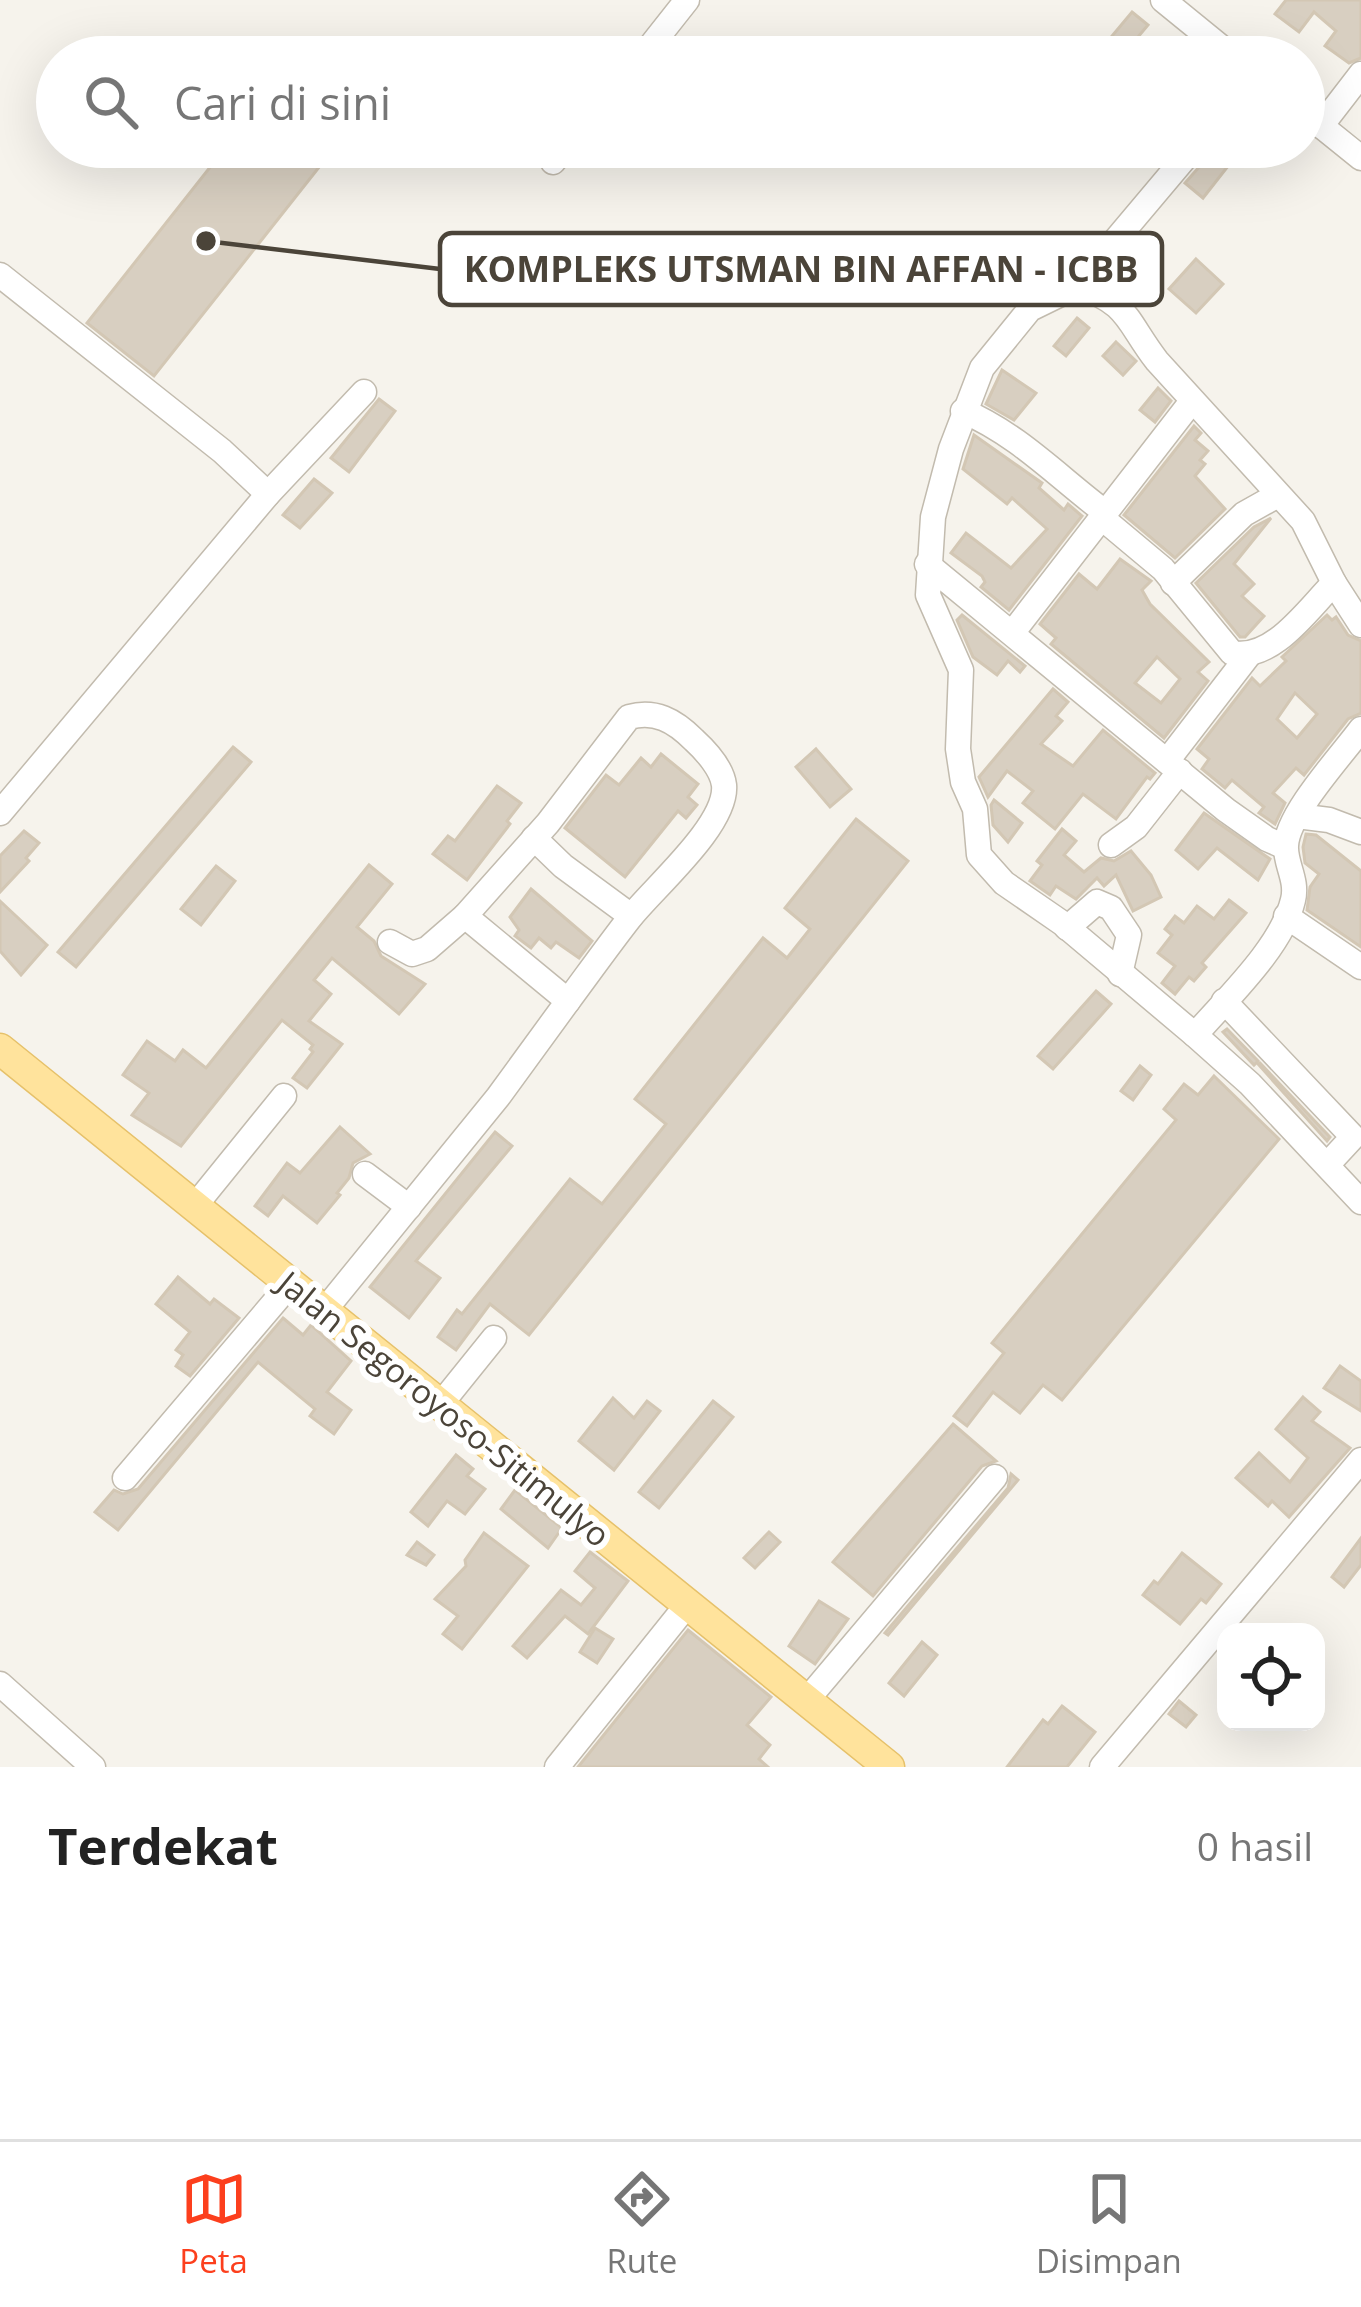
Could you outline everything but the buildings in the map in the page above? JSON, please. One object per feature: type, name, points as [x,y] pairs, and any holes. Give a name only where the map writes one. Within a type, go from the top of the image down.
[{"type":"main road","name":"Jalan Segoroyoso-Sitimulyo","points":[[0,1049],[889,1767]]},
{"type":"street","points":[[659,36],[687,0]]},
{"type":"street","points":[[1163,0],[1207,36]]},
{"type":"street","points":[[1325,108],[1361,74]]},
{"type":"street","points":[[1325,129],[1361,158]]},
{"type":"street","points":[[1176,168],[1077,286],[1030,309],[982,368],[963,411],[933,517],[928,595],[961,670],[958,748],[963,782],[975,809],[979,854],[1004,883],[1067,928],[1250,1084],[1361,1202]]},
{"type":"street","points":[[0,275],[222,451],[268,494]]},
{"type":"street","points":[[1077,286],[1104,295],[1126,312],[1136,333],[1192,401],[1303,521],[1361,625]]},
{"type":"street","points":[[0,813],[268,494],[364,392]]},
{"type":"street","points":[[1013,632],[1192,401]]},
{"type":"street","points":[[963,411],[986,420],[1037,456],[1163,569],[1232,653],[1248,656]]},
{"type":"street","points":[[1173,583],[1244,514],[1262,500],[1279,495]]},
{"type":"street","points":[[928,564],[1226,810],[1285,847]]},
{"type":"street","points":[[1111,845],[1136,827],[1248,656],[1270,646],[1334,583]]},
{"type":"street","points":[[324,1311],[498,1097],[632,916],[704,832],[723,800],[720,770],[670,720],[649,712],[629,716],[534,838],[465,916],[428,949],[412,954],[390,942]]},
{"type":"street","points":[[1195,1035],[1278,932],[1293,900],[1294,873],[1285,847],[1297,816],[1361,729]]},
{"type":"street","points":[[1297,816],[1329,820],[1361,832]]},
{"type":"street","points":[[534,838],[562,866],[632,916]]},
{"type":"street","points":[[1067,928],[1097,902],[1111,908],[1129,935],[1120,974]]},
{"type":"street","points":[[465,916],[568,1000]]},
{"type":"street","points":[[1286,916],[1361,967]]},
{"type":"street","points":[[1224,1000],[1357,1140],[1327,1165]]},
{"type":"street","points":[[194,1207],[284,1096]]},
{"type":"street","points":[[365,1174],[409,1207]]},
{"type":"street","points":[[125,1478],[290,1284]]},
{"type":"street","points":[[440,1405],[494,1338]]},
{"type":"street","points":[[1102,1767],[1361,1460]]},
{"type":"street","points":[[806,1701],[995,1478]]},
{"type":"street","points":[[557,1767],[687,1605]]},
{"type":"street","points":[[0,1684],[93,1767]]},
{"type":"place","name":"KOMPLEKS UTSMAN BIN AFFAN - ICBB","points":[[206,241]]}]
